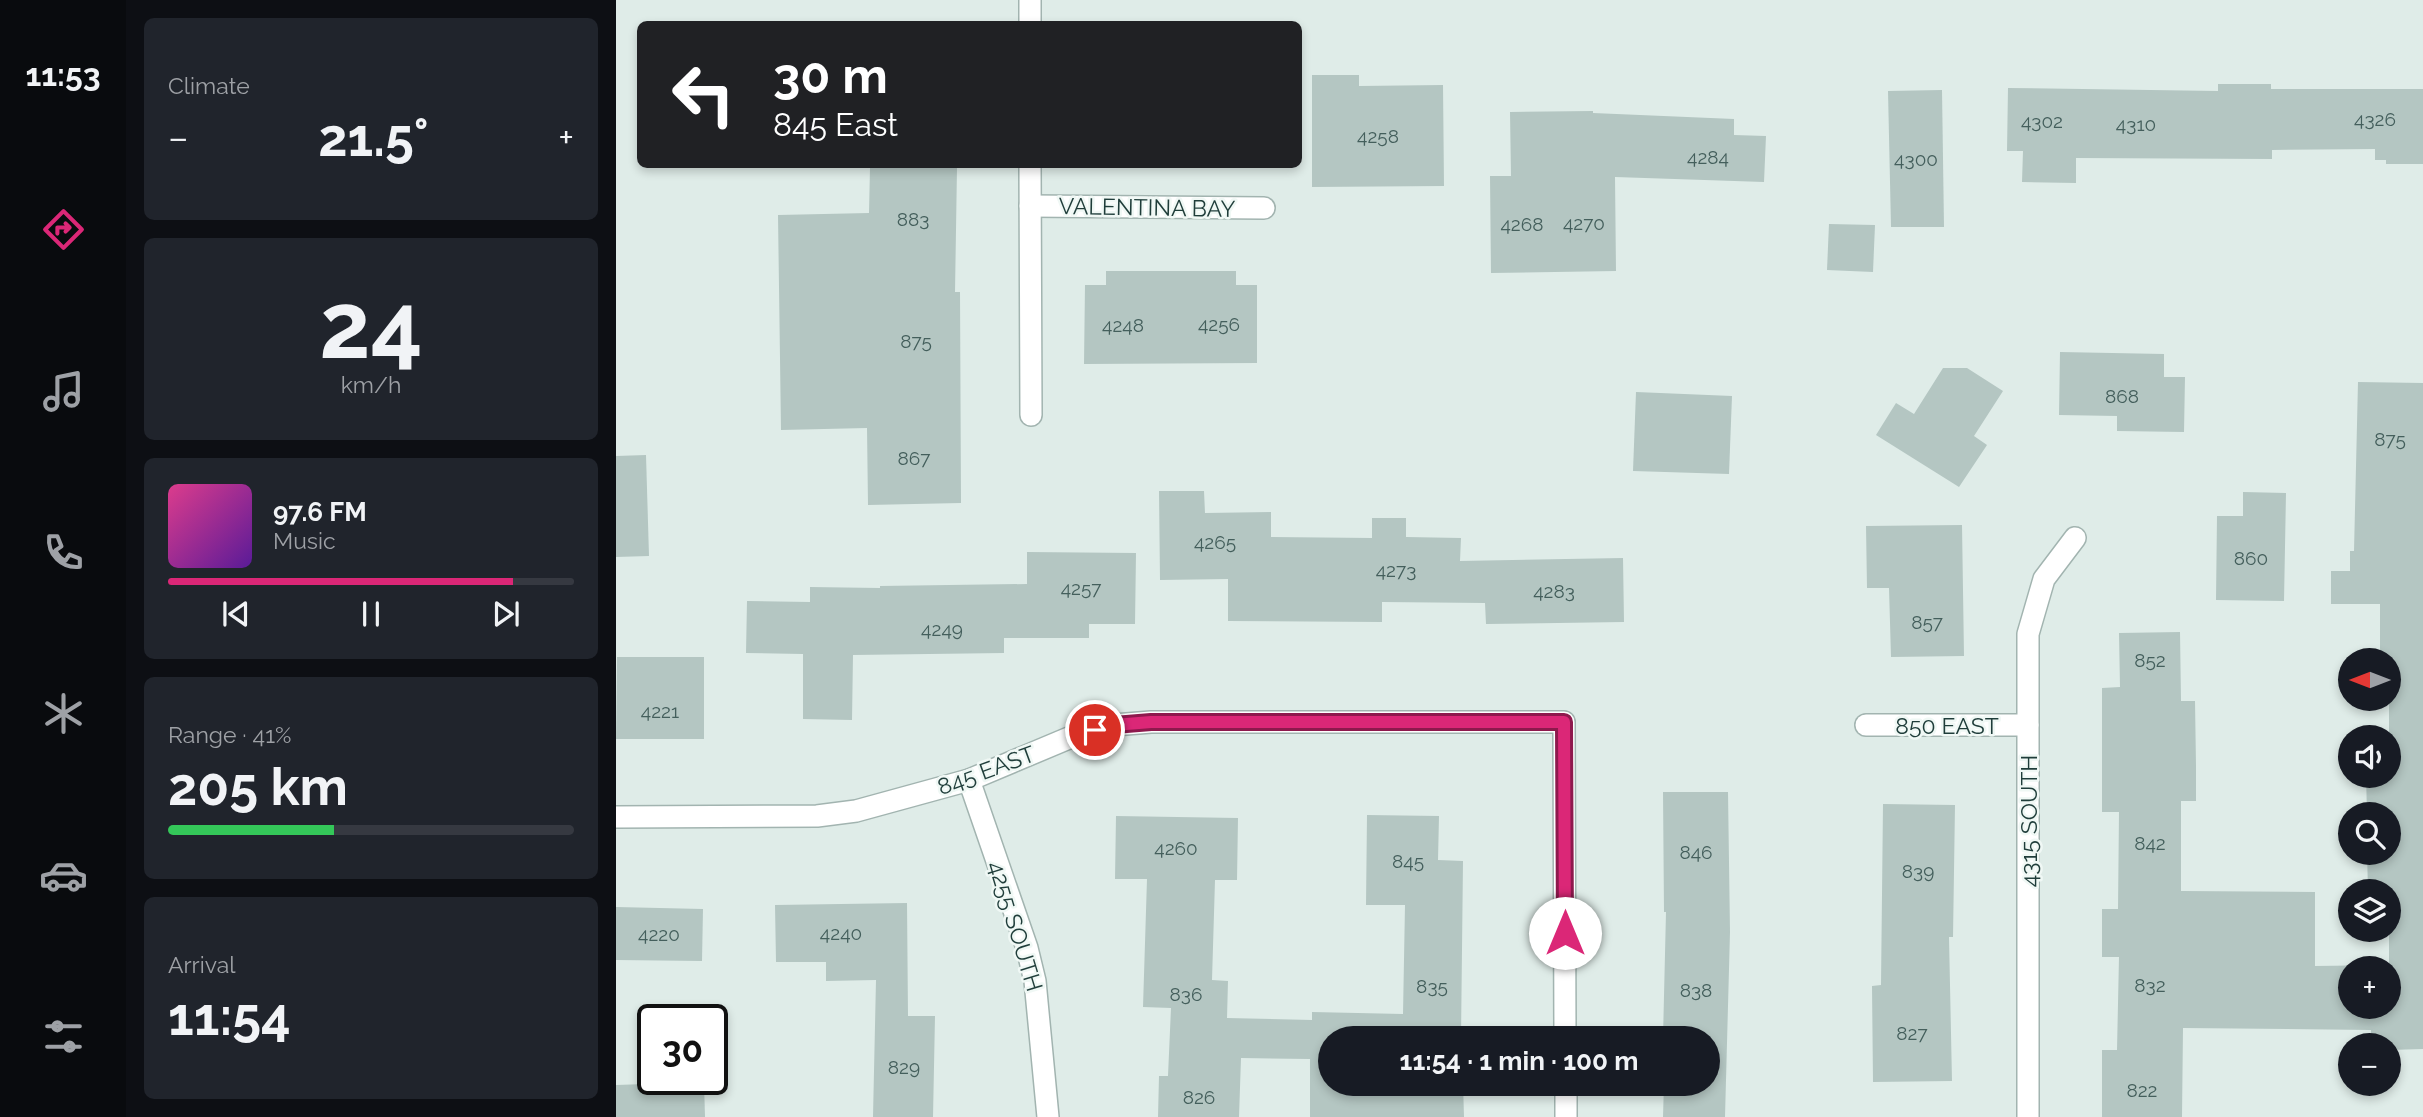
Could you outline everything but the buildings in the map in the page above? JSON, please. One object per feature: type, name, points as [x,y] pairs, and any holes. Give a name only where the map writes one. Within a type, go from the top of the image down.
[{"type":"street","points":[[1030,0],[1030,21]]},
{"type":"street","points":[[1030,168],[1031,415]]},
{"type":"street","name":"VALENTINA BAY","points":[[1030,206],[1264,208]]},
{"type":"street","name":"4315 SOUTH","points":[[2028,1117],[2028,635],[2044,579],[2075,538]]},
{"type":"street","name":"845 EAST","points":[[616,817],[817,816],[856,811],[969,780],[1076,736],[1114,725],[1151,722],[1564,722],[1566,1026]]},
{"type":"street","name":"850 EAST","points":[[1866,725],[2028,725]]},
{"type":"street","name":"4255 SOUTH","points":[[969,780],[1027,948],[1035,981],[1048,1117]]},
{"type":"street","points":[[1566,1096],[1566,1117]]},
{"type":"route","points":[[1095,730],[1114,725],[1151,722],[1564,722],[1565,933]]}]
